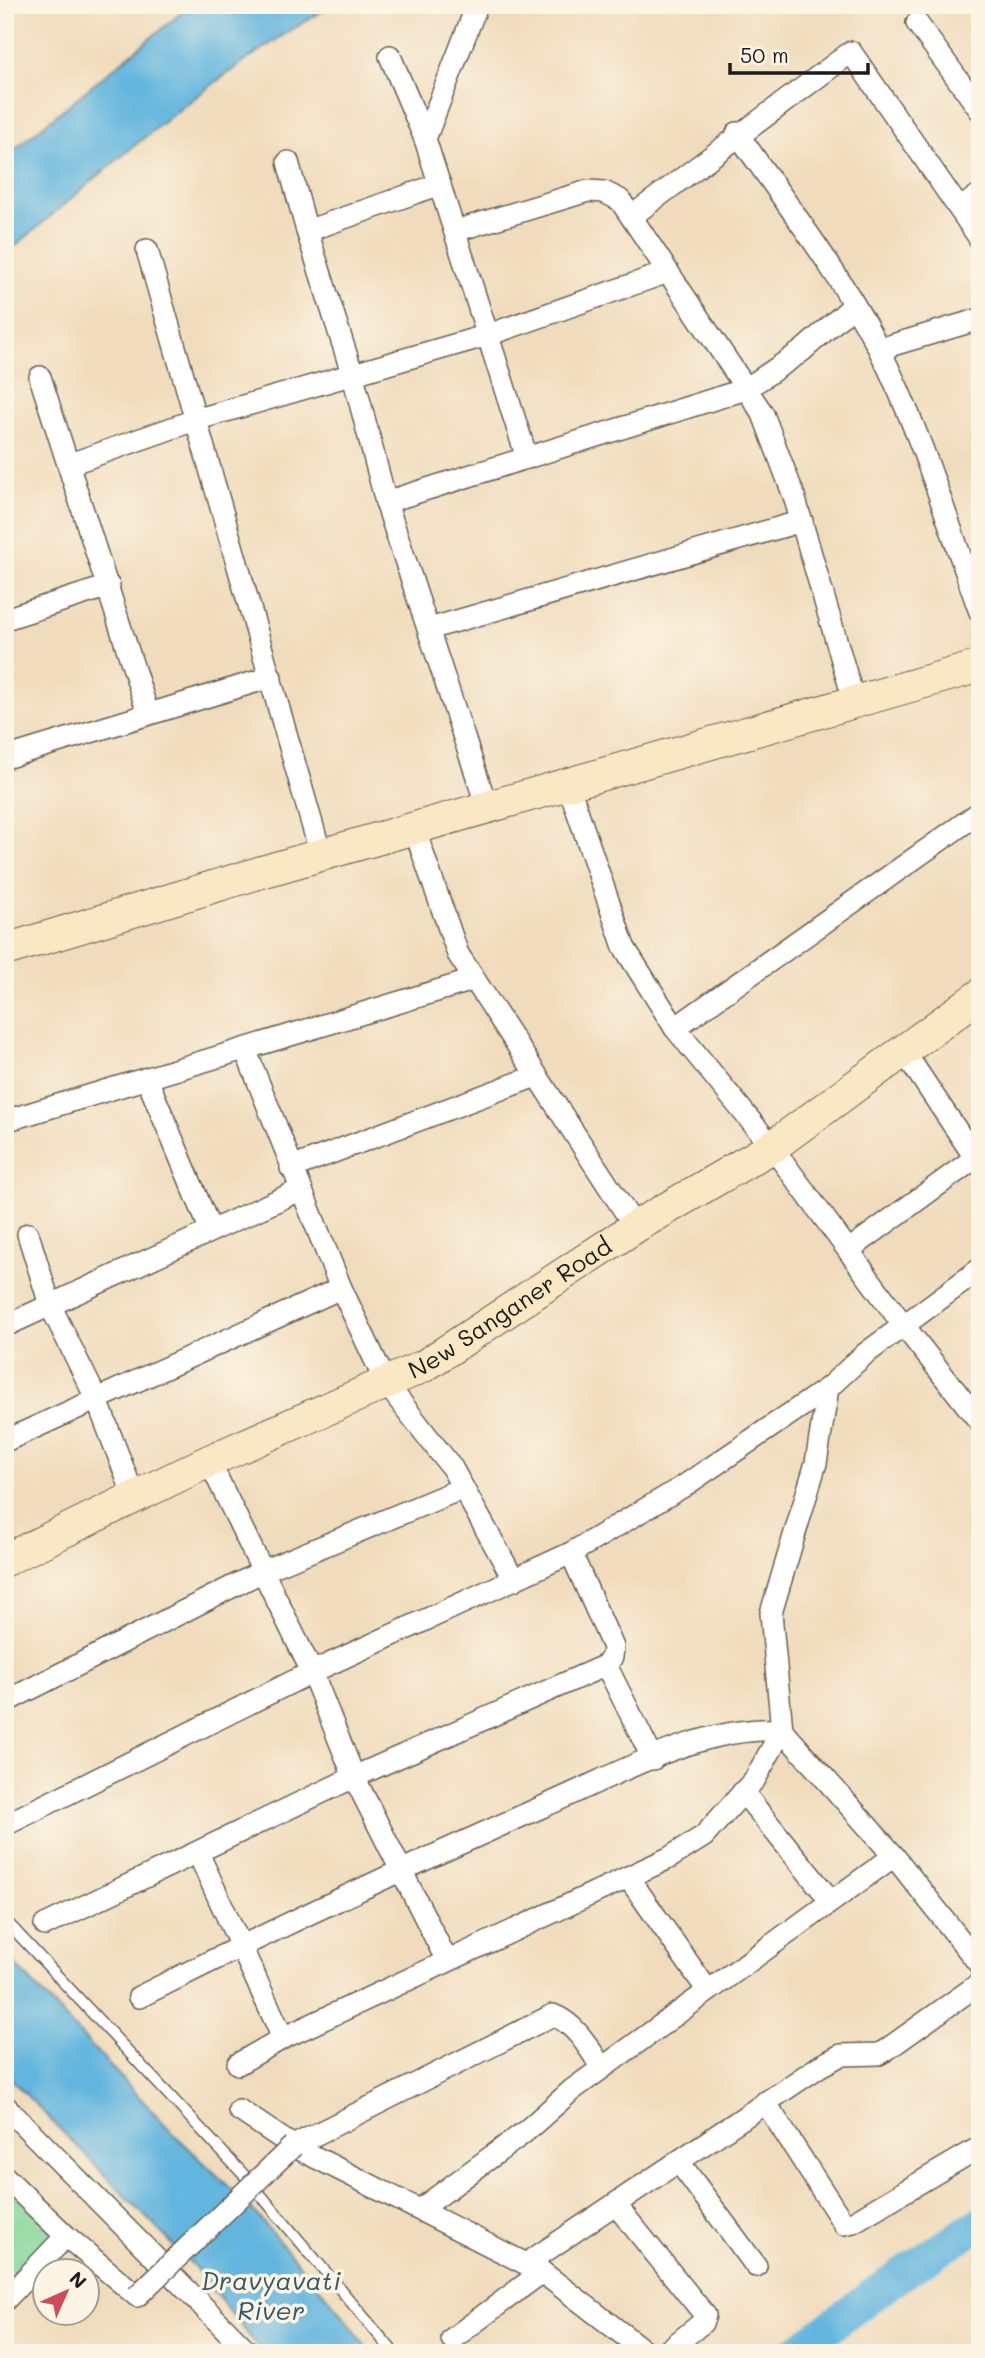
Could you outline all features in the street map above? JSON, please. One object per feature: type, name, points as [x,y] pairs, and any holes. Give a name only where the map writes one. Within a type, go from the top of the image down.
[{"type":"street","points":[[425,139],[477,5]]},
{"type":"street","points":[[917,23],[980,110]]},
{"type":"street","points":[[632,216],[737,134],[851,52],[980,239]]},
{"type":"street","points":[[390,56],[425,139],[527,458]]},
{"type":"street","points":[[737,134],[854,305],[879,348],[909,418],[980,612]]},
{"type":"street","points":[[288,162],[353,376],[386,502],[486,807]]},
{"type":"street","points":[[307,231],[440,184]]},
{"type":"street","points":[[454,231],[587,191],[604,192],[620,200],[763,414],[802,521],[854,701]]},
{"type":"street","points":[[960,209],[980,194]]},
{"type":"street","points":[[148,250],[321,855]]},
{"type":"street","points":[[70,464],[195,421],[488,335],[668,272]]},
{"type":"street","points":[[386,502],[746,389],[802,351],[854,305]]},
{"type":"street","points":[[879,348],[980,318]]},
{"type":"street","points":[[40,377],[148,713]]},
{"type":"street","points":[[429,629],[802,521]]},
{"type":"street","points":[[5,619],[109,586]]},
{"type":"street","points":[[5,950],[321,855],[980,666]]},
{"type":"street","points":[[5,758],[271,677]]},
{"type":"street","points":[[568,784],[624,947],[675,1028],[772,1147],[904,1326],[980,1422]]},
{"type":"street","points":[[675,1028],[980,812]]},
{"type":"street","points":[[414,828],[458,954],[635,1227]]},
{"type":"street","points":[[5,1121],[473,980]]},
{"type":"street","name":"New Sanganer Road","points":[[5,1560],[209,1461],[424,1366],[635,1227],[772,1147],[980,995]]},
{"type":"street","points":[[245,1049],[341,1288],[386,1383],[452,1468],[514,1580]]},
{"type":"street","points":[[849,1250],[978,1162],[903,1050]]},
{"type":"street","points":[[291,1168],[536,1076]]},
{"type":"street","points":[[147,1079],[211,1231]]},
{"type":"street","points":[[5,1326],[300,1190]]},
{"type":"street","points":[[27,1234],[50,1305],[97,1400],[135,1499]]},
{"type":"street","points":[[5,1825],[312,1672],[571,1553],[684,1486],[828,1388],[865,1354],[980,1269]]},
{"type":"street","points":[[5,1441],[341,1288]]},
{"type":"street","points":[[238,2064],[283,2038],[669,1858],[704,1836],[755,1779],[782,1730],[771,1614],[816,1462],[828,1388]]},
{"type":"street","points":[[209,1461],[312,1672],[354,1777],[447,1961]]},
{"type":"street","points":[[5,1702],[263,1571],[463,1488]]},
{"type":"street","points":[[45,1925],[354,1777],[606,1665],[612,1657],[613,1647],[571,1553]]},
{"type":"street","points":[[606,1665],[653,1759]]},
{"type":"street","points":[[139,1997],[399,1870],[653,1759],[680,1748],[727,1735],[761,1729],[782,1730],[894,1856],[979,1968],[886,2050],[841,2055],[820,2066],[616,2205],[534,2268],[452,2339]]},
{"type":"street","points":[[743,1792],[831,1901]]},
{"type":"street","points":[[198,1853],[283,2038]]},
{"type":"street","points":[[421,2209],[526,2131],[602,2068],[894,1856]]},
{"type":"street","points":[[628,1877],[708,1991]]},
{"type":"street","points":[[5,2178],[66,2236],[137,2296],[293,2146],[553,2015],[562,2018],[583,2040],[602,2068]]},
{"type":"street","points":[[765,2102],[837,2217],[847,2224],[980,2147]]},
{"type":"street","points":[[5,2106],[250,2353]]},
{"type":"street","points":[[239,2110],[293,2146],[534,2268],[648,2353]]},
{"type":"street","points":[[679,2162],[756,2266]]},
{"type":"street","points":[[616,2205],[705,2315],[702,2323],[665,2353]]},
{"type":"street","points":[[5,2300],[66,2236]]},
{"type":"lane","points":[[5,1920],[243,2174],[394,2353]]},
{"type":"green space","points":[[5,2178],[66,2236],[46,2256],[32,2256],[32,2271],[5,2298]]},
{"type":"water","points":[[191,5],[333,5],[289,31],[163,122],[5,255],[5,157]]},
{"type":"water","name":"Dravyavati River","points":[[5,1954],[174,2134],[249,2206],[348,2321],[370,2353],[263,2353],[190,2262],[5,2073]]},
{"type":"waterway","points":[[794,2353],[893,2280],[980,2223]]}]
